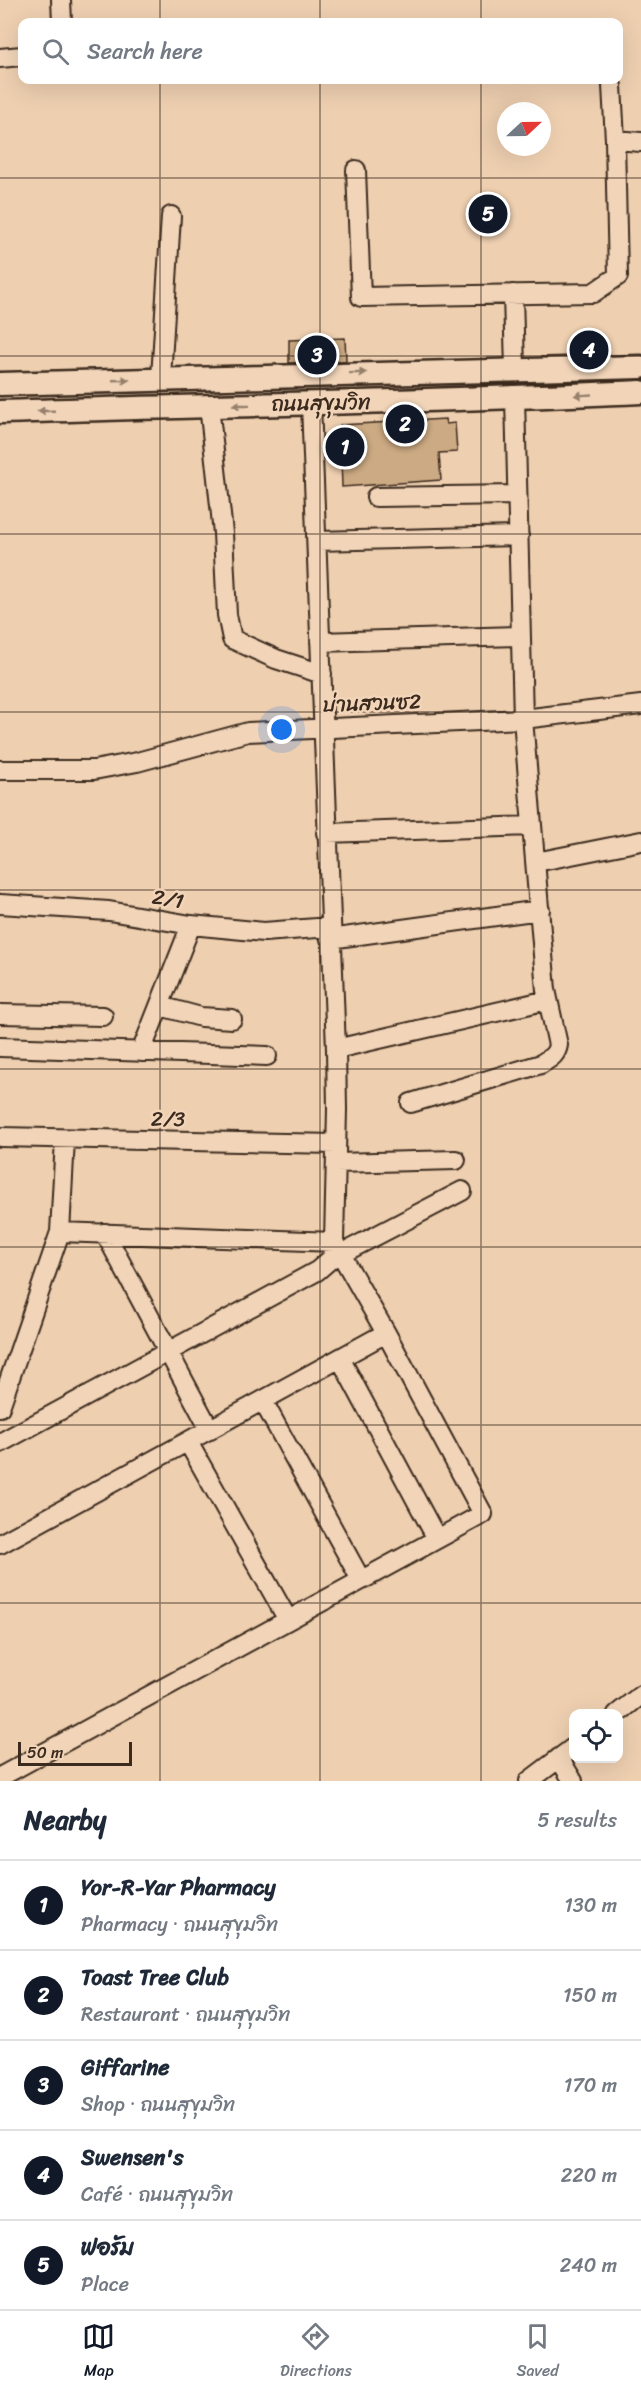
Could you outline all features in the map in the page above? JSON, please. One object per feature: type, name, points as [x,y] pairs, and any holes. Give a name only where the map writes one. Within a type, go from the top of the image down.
[{"type":"main road","name":"ถนนสุขุมวิท","points":[[0,384],[641,367]]},
{"type":"main road","name":"ถนนสุขุมวิท","points":[[0,412],[514,398],[641,392]]},
{"type":"street","points":[[61,0],[62,18]]},
{"type":"street","points":[[0,58],[18,57]]},
{"type":"street","points":[[356,170],[361,297],[593,293],[618,276],[612,86]]},
{"type":"street","points":[[615,140],[641,142]]},
{"type":"street","points":[[161,378],[171,216]]},
{"type":"street","points":[[513,294],[515,370]]},
{"type":"street","points":[[411,1103],[541,1064],[554,1056],[558,1044],[548,1000],[523,719],[514,398]]},
{"type":"street","points":[[0,1777],[483,1514],[338,1248],[336,1049],[311,404]]},
{"type":"street","points":[[209,405],[223,533],[227,615],[232,639],[276,659],[322,674]]},
{"type":"street","points":[[376,498],[518,495]]},
{"type":"street","points":[[317,541],[519,536]]},
{"type":"street","points":[[320,642],[521,636]]},
{"type":"street","name":"บ่านสวนซ2","points":[[0,770],[94,770],[137,762],[248,732],[523,719],[641,705]]},
{"type":"street","points":[[326,833],[532,826]]},
{"type":"street","points":[[536,862],[641,841]]},
{"type":"street","name":"2/1","points":[[0,904],[109,911],[191,925],[264,932],[330,933],[540,910]]},
{"type":"street","points":[[141,1052],[191,925]]},
{"type":"street","points":[[336,1049],[548,1000]]},
{"type":"street","points":[[160,1006],[201,1017],[232,1019]]},
{"type":"street","points":[[0,1014],[102,1016]]},
{"type":"street","points":[[0,1047],[267,1056]]},
{"type":"street","name":"2/3","points":[[0,1137],[336,1144]]},
{"type":"street","points":[[0,1407],[60,1232],[65,1139]]},
{"type":"street","points":[[336,1163],[456,1160]]},
{"type":"street","points":[[60,1232],[338,1248],[462,1191]]},
{"type":"street","points":[[105,1233],[210,1430]]},
{"type":"street","points":[[0,1443],[317,1271],[332,1258],[338,1248]]},
{"type":"street","points":[[0,1544],[386,1333]]},
{"type":"street","points":[[340,1358],[437,1539]]},
{"type":"street","points":[[263,1401],[361,1580]]},
{"type":"street","points":[[188,1442],[288,1620]]},
{"type":"street","points":[[622,1709],[641,1695]]},
{"type":"street","points":[[529,1781],[566,1753],[573,1781]]},
{"type":"building","points":[[345,338],[346,361],[289,363],[289,340]]},
{"type":"building","points":[[445,419],[446,424],[455,423],[457,452],[439,453],[441,480],[342,487],[340,425]]},
{"type":"place","name":"ฟอรัม","points":[[488,214]]},
{"type":"place","name":"Swensen's","points":[[589,350]]},
{"type":"place","name":"Giffarine","points":[[317,355]]},
{"type":"place","name":"Toast Tree Club","points":[[405,424]]},
{"type":"place","name":"Yor-R-Yar Pharmacy","points":[[345,447]]}]
